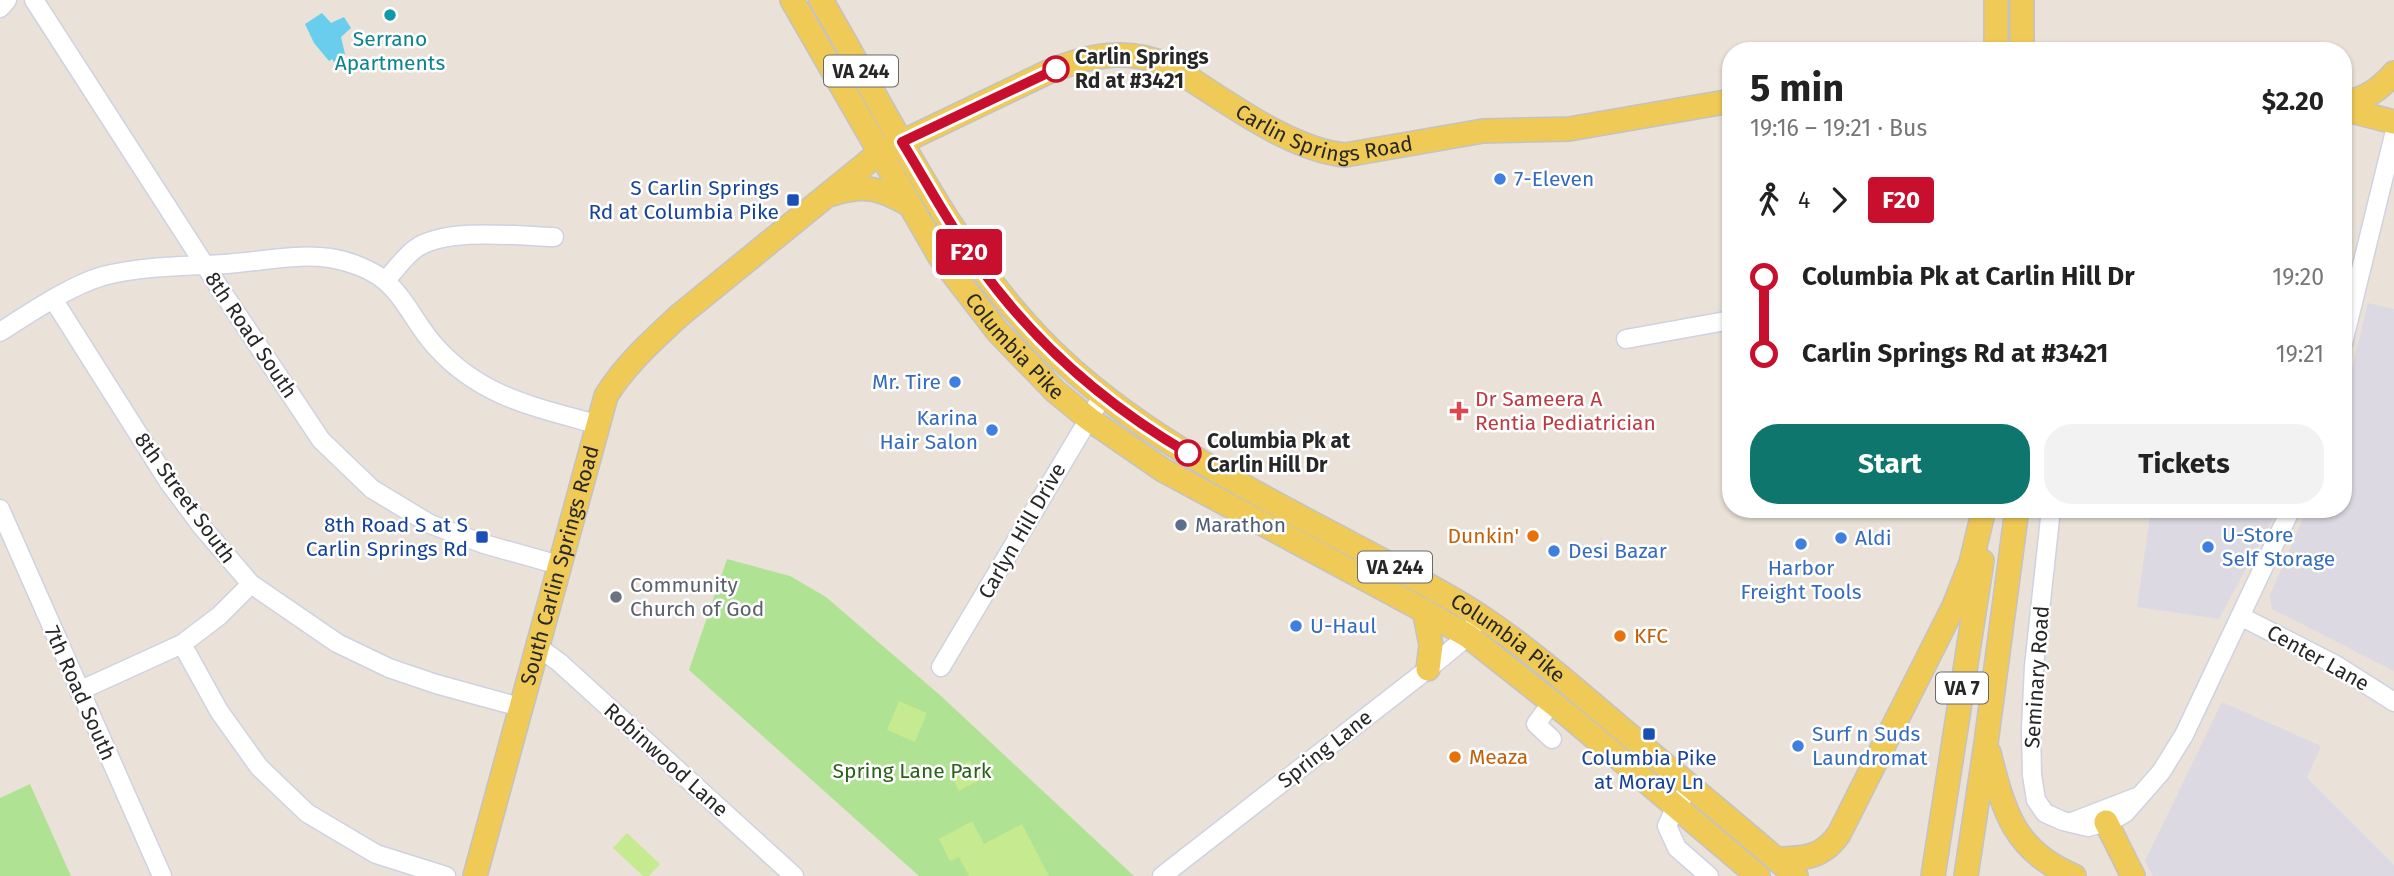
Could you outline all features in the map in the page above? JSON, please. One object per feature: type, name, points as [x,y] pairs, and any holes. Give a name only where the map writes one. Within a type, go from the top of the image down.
[{"type":"main road","name":"Columbia Pike","points":[[792,0],[948,270],[988,320],[1035,371],[1088,419],[1176,477],[1468,636],[1552,702],[1758,876]]},
{"type":"main road","name":"Columbia Pike","points":[[821,0],[954,229],[989,280],[1048,347],[1103,395],[1207,464],[1480,616],[1531,654],[1796,876]]},
{"type":"main road","points":[[1996,0],[1996,42]]},
{"type":"main road","points":[[2022,0],[2022,42]]},
{"type":"main road","name":"Carlin Springs Road","points":[[709,294],[879,153],[1077,60],[1118,53],[1154,59],[1300,144],[1336,154],[1364,152],[1483,131],[1569,129],[1722,103]]},
{"type":"main road","points":[[2352,101],[2376,92],[2394,73]]},
{"type":"main road","points":[[2352,111],[2394,122]]},
{"type":"main road","points":[[825,197],[866,188],[887,193],[908,204]]},
{"type":"main road","name":"South Carlin Springs Road","points":[[475,876],[596,424],[606,396],[615,381],[652,341],[709,294]]},
{"type":"main road","points":[[1776,859],[1816,855],[1830,846],[1839,835],[1954,606],[1971,563],[1982,518]]},
{"type":"main road","name":"VA 7","points":[[1933,876],[1989,518]]},
{"type":"main road","name":"VA 7","points":[[1966,876],[2016,518]]},
{"type":"main road","points":[[1424,611],[1432,645],[1428,669]]},
{"type":"main road","points":[[1986,743],[1999,792],[2013,827],[2024,843],[2043,860],[2074,876]]},
{"type":"main road","points":[[2106,822],[2133,876]]},
{"type":"street","points":[[0,8],[7,0]]},
{"type":"street","name":"8th Road South","points":[[34,0],[321,440],[372,489],[430,524],[484,544],[559,565]]},
{"type":"street","points":[[2352,306],[2394,135]]},
{"type":"street","points":[[385,281],[416,248],[446,237],[554,237]]},
{"type":"street","points":[[0,332],[53,299],[102,276],[180,264],[330,258],[363,268],[385,281],[434,345],[456,368],[483,386],[515,402],[596,424]]},
{"type":"street","name":"8th Street South","points":[[53,299],[168,481],[202,528],[251,584],[337,643],[389,668],[520,707]]},
{"type":"street","points":[[1626,339],[1722,322]]},
{"type":"street","name":"Carlyn Hill Drive","points":[[941,667],[1103,395]]},
{"type":"street","name":"7th Road South","points":[[0,509],[162,876]]},
{"type":"street","name":"Seminary Road","points":[[2050,518],[2034,666],[2031,729],[2035,796],[2040,807],[2052,817],[2086,827],[2106,822]]},
{"type":"street","points":[[2106,822],[2125,813],[2161,772],[2185,734],[2287,518]]},
{"type":"street","points":[[79,691],[182,644],[219,616],[251,584]]},
{"type":"street","name":"Spring Lane","points":[[1162,876],[1428,669],[1468,636],[1480,616]]},
{"type":"street","name":"Center Lane","points":[[2240,616],[2336,665],[2394,702]]},
{"type":"street","points":[[182,644],[219,711],[260,767],[307,813],[376,854],[446,876]]},
{"type":"street","name":"Robinwood Lane","points":[[537,646],[794,876]]},
{"type":"street","points":[[1552,702],[1536,724],[1552,739]]},
{"type":"street","points":[[1691,788],[1675,806],[1667,823],[1671,838],[1681,852],[1709,876]]},
{"type":"street","points":[[2072,822],[2138,797]]},
{"type":"shaded area","points":[[2368,303],[2394,309],[2394,671],[2272,609],[2270,595],[2303,518],[2352,518],[2352,368]]},
{"type":"shaded area","points":[[2150,518],[2273,518],[2219,619],[2137,607]]},
{"type":"shaded area","points":[[2222,702],[2321,746],[2307,778],[2394,865],[2394,876],[2153,876],[2145,861]]},
{"type":"green space","name":"Spring Lane Park","points":[[727,559],[790,576],[826,597],[941,696],[1134,876],[919,876],[689,670]]},
{"type":"green space","points":[[899,701],[927,713],[915,742],[887,730]]},
{"type":"green space","points":[[970,761],[980,780],[959,791],[949,771]]},
{"type":"green space","points":[[30,784],[71,876],[0,876],[0,798]]},
{"type":"green space","points":[[972,821],[984,844],[1022,824],[1049,876],[969,876],[959,857],[950,861],[939,839]]},
{"type":"green space","points":[[627,833],[660,864],[649,876],[643,876],[613,848]]},
{"type":"water","points":[[322,13],[331,23],[344,17],[351,28],[341,37],[345,54],[334,62],[332,59],[329,61],[314,43],[305,24]]},
{"type":"bus line","name":"F20","points":[[1056,69],[902,142],[973,258],[1035,333],[1103,395],[1188,453]]},
{"type":"place","name":"Serrano Apartments","points":[[390,15]]},
{"type":"place","name":"Carlin Springs Rd at #3421","points":[[1056,69]]},
{"type":"place","name":"7-Eleven","points":[[1500,179]]},
{"type":"place","name":"S Carlin Springs Rd at Columbia Pike","points":[[793,200]]},
{"type":"place","name":"Mr. Tire","points":[[955,382]]},
{"type":"place","name":"Dr Sameera A Rentia Pediatrician","points":[[1459,411]]},
{"type":"place","name":"Karina Hair Salon","points":[[992,430]]},
{"type":"place","name":"Columbia Pk at Carlin Hill Dr","points":[[1188,453]]},
{"type":"place","name":"Marathon","points":[[1181,525]]},
{"type":"place","name":"Dunkin'","points":[[1533,536]]},
{"type":"place","name":"8th Road S at S Carlin Springs Rd","points":[[482,537]]},
{"type":"place","name":"Aldi","points":[[1841,538]]},
{"type":"place","name":"Harbor Freight Tools","points":[[1801,544]]},
{"type":"place","name":"U-Store Self Storage","points":[[2208,547]]},
{"type":"place","name":"Desi Bazar","points":[[1554,551]]},
{"type":"place","name":"Community Church of God","points":[[616,597]]},
{"type":"place","name":"U-Haul","points":[[1296,626]]},
{"type":"place","name":"KFC","points":[[1620,636]]},
{"type":"place","name":"Columbia Pike at Moray Ln","points":[[1649,734]]},
{"type":"place","name":"Surf n Suds Laundromat","points":[[1798,746]]},
{"type":"place","name":"Meaza","points":[[1455,757]]}]
